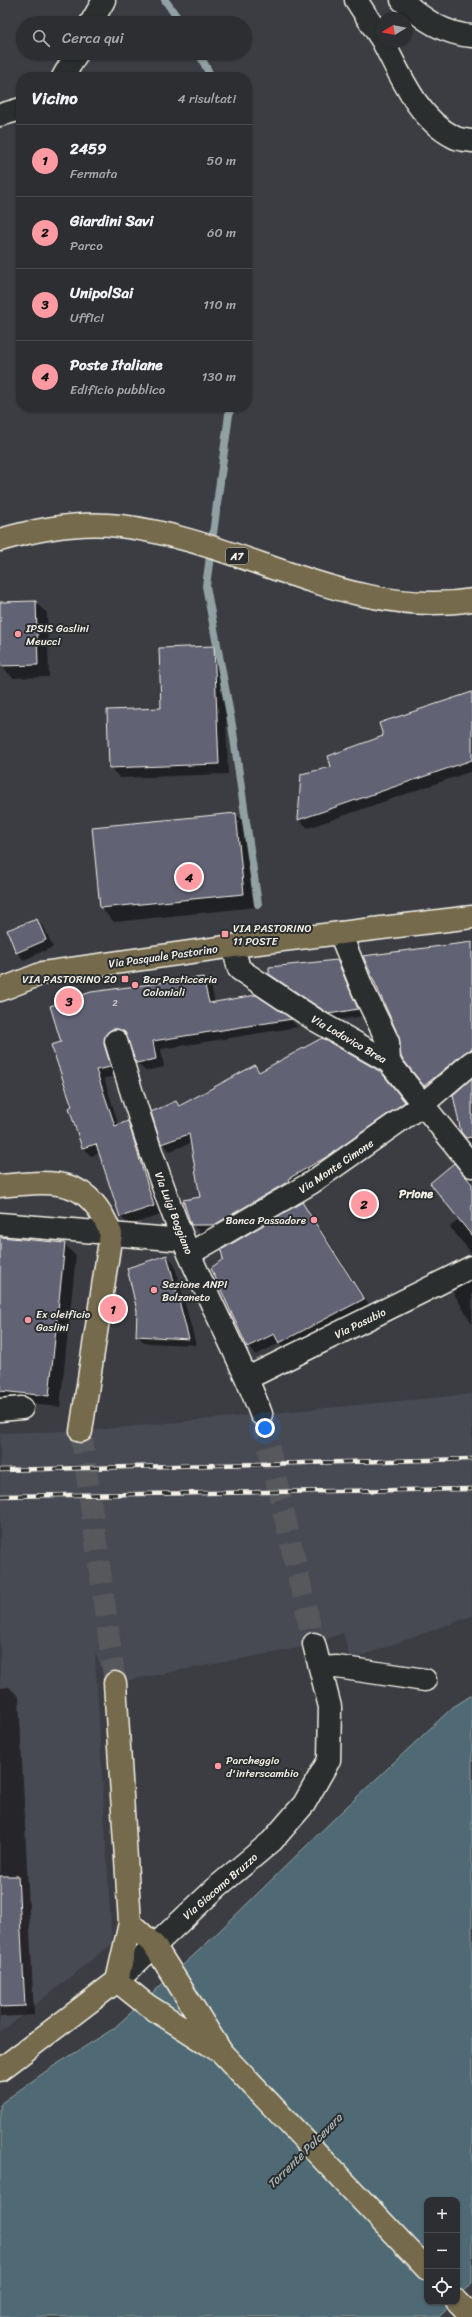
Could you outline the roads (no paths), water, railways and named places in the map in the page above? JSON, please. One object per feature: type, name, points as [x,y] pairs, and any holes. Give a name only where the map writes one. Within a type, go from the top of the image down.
[{"type":"main road","name":"A7","points":[[0,540],[52,528],[88,525],[119,525],[155,531],[185,539],[374,597],[433,603],[472,600]]},
{"type":"main road","name":"Via Pasquale Pastorino","points":[[0,990],[43,973],[233,946],[472,917]]},
{"type":"main road","points":[[0,1186],[49,1181],[66,1186],[76,1190],[94,1203],[106,1222],[103,1233],[82,1431]]},
{"type":"main road","points":[[115,1683],[130,1924],[117,1981],[147,2005],[222,2053]]},
{"type":"main road","points":[[130,1924],[154,1945],[222,2053],[424,2266]]},
{"type":"main road","name":"Via Giacomo Bruzzo","points":[[0,2070],[117,1981]]},
{"type":"street","points":[[95,16],[104,0]]},
{"type":"street","points":[[356,0],[376,30]]},
{"type":"street","points":[[402,0],[419,16],[444,30],[460,35],[472,36]]},
{"type":"street","points":[[387,48],[418,104],[434,124],[455,138],[472,141]]},
{"type":"street","points":[[66,72],[73,60]]},
{"type":"street","points":[[0,115],[16,110]]},
{"type":"street","points":[[340,933],[363,990],[388,1042],[389,1062]]},
{"type":"street","name":"Via Lodovico Brea","points":[[233,946],[239,969],[317,1021],[389,1062],[472,1166]]},
{"type":"street","name":"Via Luigi Boggiano","points":[[116,1041],[132,1095],[186,1247],[248,1378]]},
{"type":"street","name":"Via Monte Cimone","points":[[186,1247],[312,1183],[422,1105],[472,1062]]},
{"type":"street","points":[[0,1224],[103,1233],[186,1247]]},
{"type":"street","name":"Via Pasubio","points":[[248,1378],[472,1267]]},
{"type":"street","points":[[248,1378],[261,1414]]},
{"type":"street","points":[[0,1410],[22,1408]]},
{"type":"street","name":"Via Giacomo Bruzzo","points":[[117,1981],[218,1886],[272,1841],[304,1804],[329,1760],[330,1707],[314,1644]]},
{"type":"street","points":[[320,1668],[344,1668],[425,1680]]},
{"type":"water","name":"Torrente Polcevera","points":[[472,1695],[472,2283],[460,2296],[460,2197],[424,2197],[424,2305],[451,2305],[439,2317],[0,2317],[0,2104],[49,2069],[113,2029],[207,1943],[342,1811],[453,1707]]},
{"type":"waterway","points":[[165,0],[176,16]]},
{"type":"waterway","points":[[202,60],[208,72]]},
{"type":"waterway","points":[[229,412],[206,586],[232,725],[258,904]]},
{"type":"tunnel","points":[[261,1414],[314,1644]]},
{"type":"tunnel","points":[[81,1431],[115,1683]]},
{"type":"railway","points":[[0,1470],[472,1459]]},
{"type":"railway","points":[[0,1496],[472,1489]]},
{"type":"place","name":"IPSIS Gaslini Meucci","points":[[18,634]]},
{"type":"place","name":"Poste Italiane","points":[[189,877]]},
{"type":"place","name":"VIA PASTORINO 11 POSTE","points":[[225,934]]},
{"type":"place","name":"VIA PASTORINO 20","points":[[125,979]]},
{"type":"place","name":"Bar Pasticceria Coloniali","points":[[135,985]]},
{"type":"place","name":"UnipolSai","points":[[69,1001]]},
{"type":"place","name":"Giardini Savi","points":[[364,1204]]},
{"type":"place","name":"Banca Passadore","points":[[314,1220]]},
{"type":"place","name":"Sezione ANPI Bolzaneto","points":[[154,1290]]},
{"type":"place","name":"2459","points":[[113,1309]]},
{"type":"place","name":"Ex oleificio Gaslini","points":[[28,1320]]},
{"type":"place","name":"Parcheggio d'interscambio","points":[[218,1766]]},
{"type":"district","name":"Prione","points":[[416,1194]]}]
